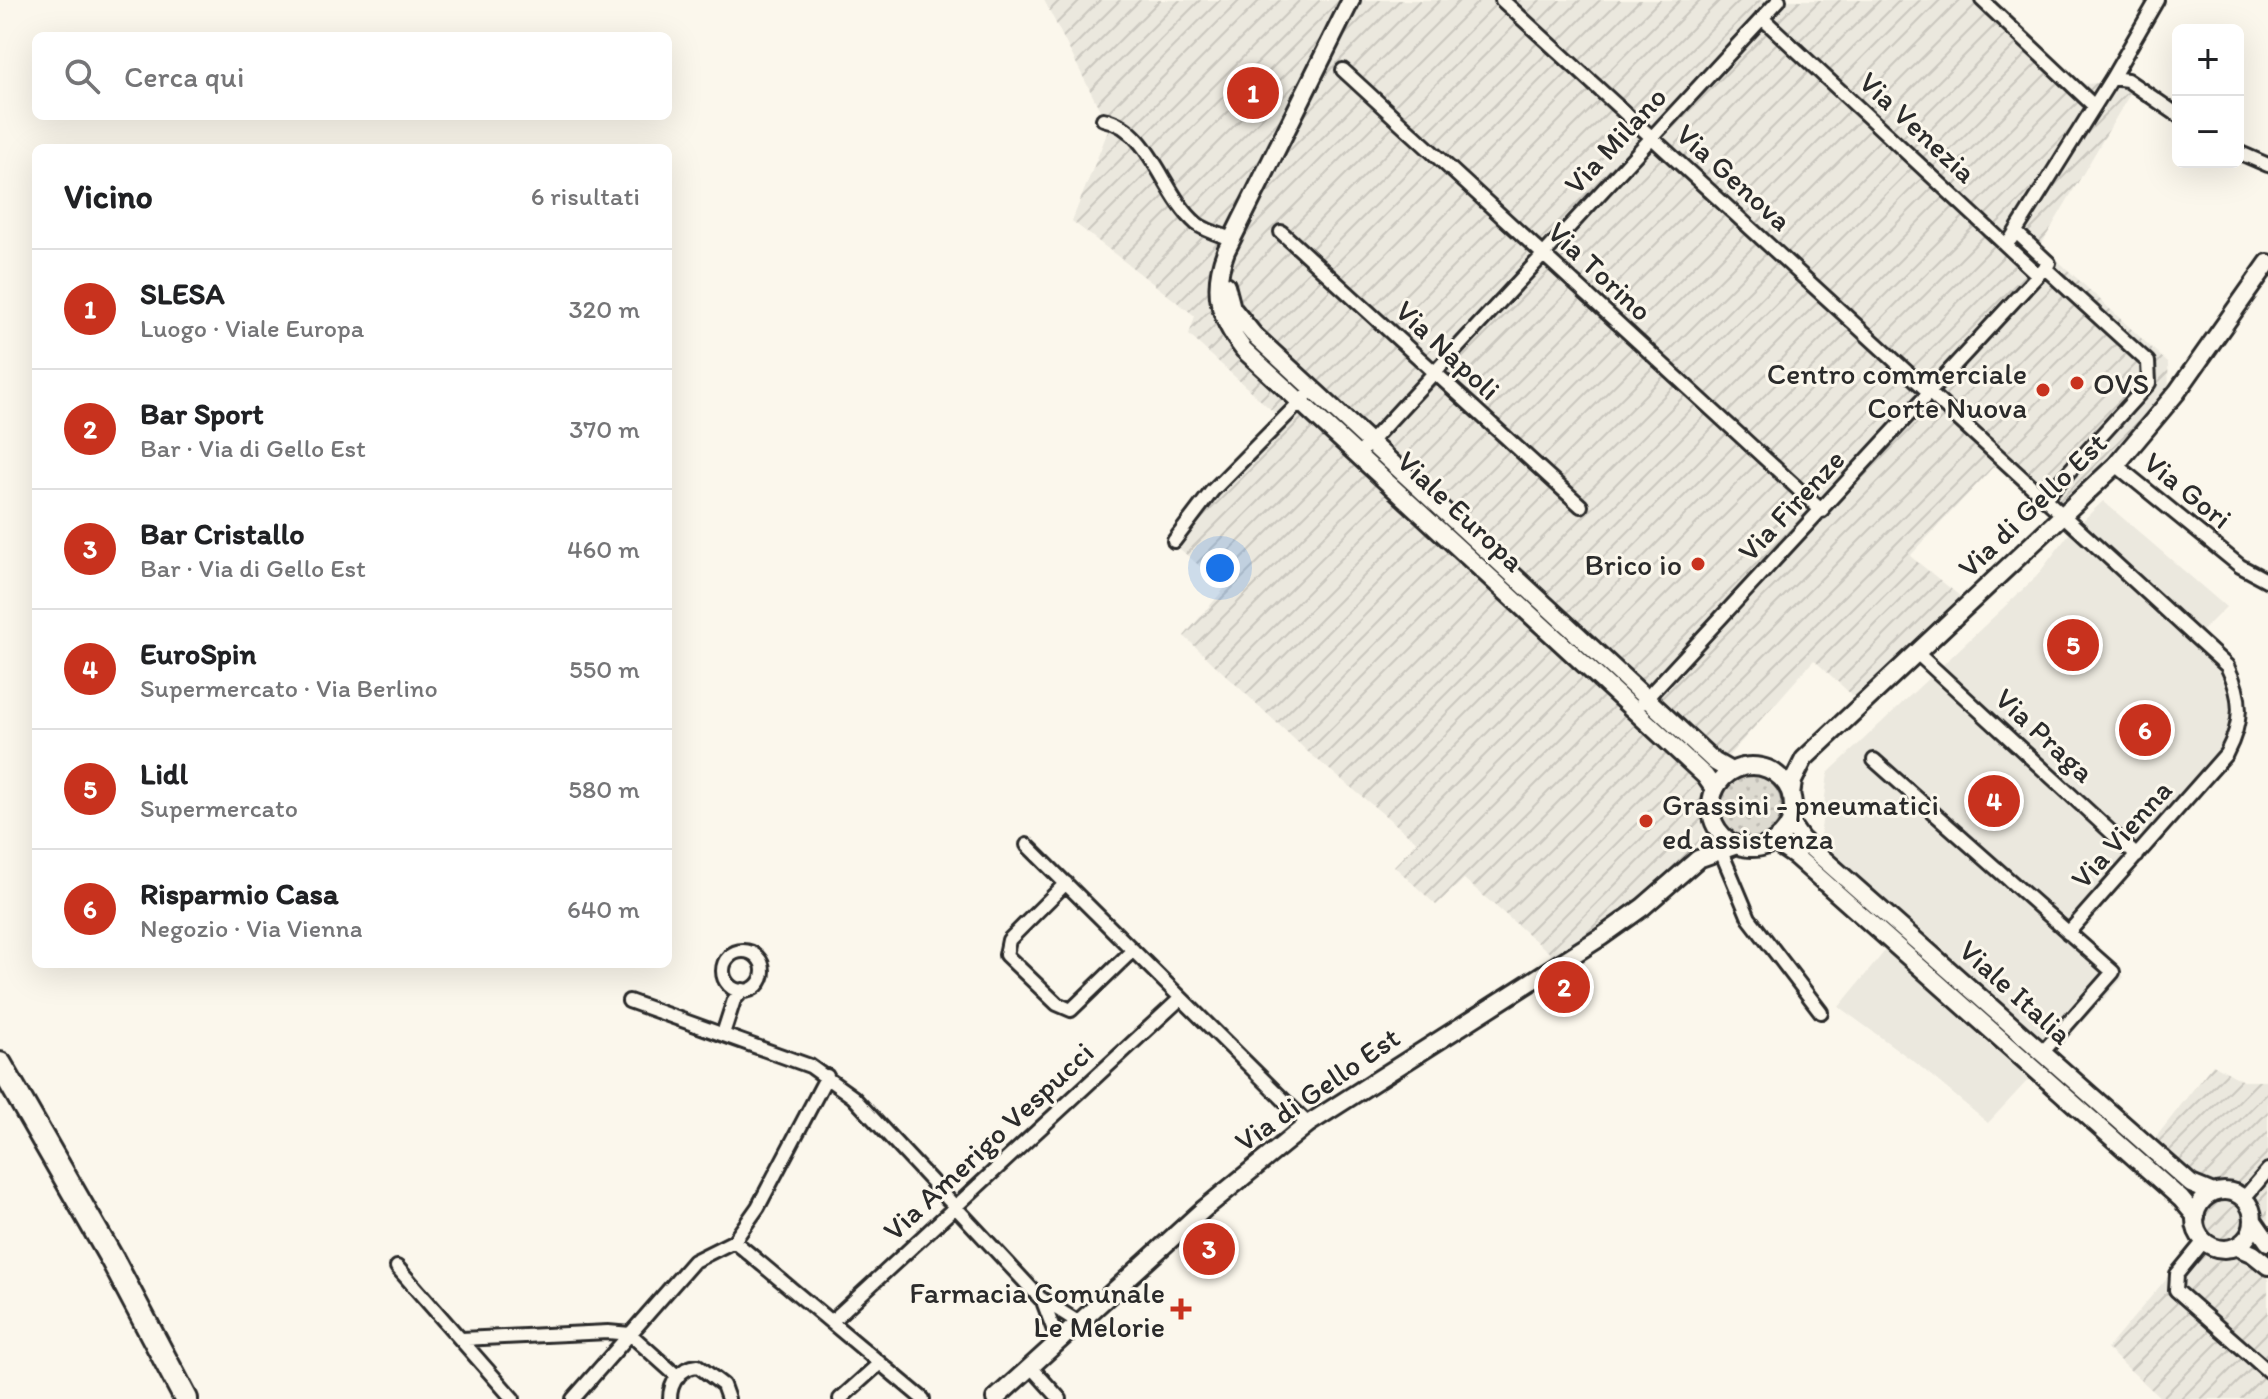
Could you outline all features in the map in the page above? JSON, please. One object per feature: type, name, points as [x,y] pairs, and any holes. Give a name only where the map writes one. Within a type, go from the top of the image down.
[{"type":"highway","points":[[0,1064],[112,1259],[186,1399]]},
{"type":"highway","points":[[0,1089],[89,1242],[172,1399]]},
{"type":"street","name":"Viale Europa","points":[[1351,0],[1229,245],[1217,278],[1223,318],[1244,350],[1301,402],[1364,448],[1715,762],[1731,771]]},
{"type":"street","name":"Via Genova","points":[[1502,0],[2045,498]]},
{"type":"street","name":"Via Milano","points":[[1364,448],[1779,0]]},
{"type":"street","points":[[1982,0],[2093,105]]},
{"type":"street","points":[[2007,244],[2112,78],[2157,0]]},
{"type":"street","name":"Via Venezia","points":[[1762,18],[2007,244],[2044,268],[2148,362],[2151,373],[2149,383],[2045,498]]},
{"type":"street","name":"Via Torino","points":[[1343,70],[1822,511]]},
{"type":"street","points":[[2112,78],[2127,80],[2172,111]]},
{"type":"street","points":[[1103,119],[1113,121],[1136,139],[1197,223],[1229,245]]},
{"type":"street","points":[[2244,155],[2268,165]]},
{"type":"street","name":"Via Napoli","points":[[1281,232],[1581,506]]},
{"type":"street","name":"Via Venezia","points":[[2016,232],[2044,268]]},
{"type":"street","name":"Viale Europa","points":[[1229,245],[1226,293],[1235,313],[1312,389],[1364,448],[1705,776],[1715,790]]},
{"type":"street","name":"Via di Gello Est","points":[[1766,768],[1785,769],[1804,759],[2116,465],[2177,392],[2268,263]]},
{"type":"street","name":"Via Firenze","points":[[1635,711],[2044,268]]},
{"type":"street","points":[[1174,541],[1212,491],[1312,389]]},
{"type":"street","name":"Via Gori","points":[[2116,465],[2240,566],[2268,581]]},
{"type":"street","name":"Via Vienna","points":[[2045,498],[2227,666],[2237,687],[2241,710],[2237,733],[2226,754],[2068,933]]},
{"type":"street","name":"Via Praga","points":[[1918,654],[2137,856]]},
{"type":"street","name":"Via di Gello Est","points":[[1791,796],[1793,781],[1804,759]]},
{"type":"street","points":[[1874,760],[2113,972],[2042,1053]]},
{"type":"street","points":[[1714,836],[1753,848],[1774,842],[1790,823],[1791,796],[1783,781],[1766,768],[1750,766],[1731,771],[1715,790],[1711,807],[1714,836],[1754,925],[1821,1012]]},
{"type":"street","name":"Viale Italia","points":[[1790,823],[1801,839],[2191,1184],[2213,1193]]},
{"type":"street","points":[[1714,836],[1721,834],[1737,845]]},
{"type":"street","name":"Via di Gello Est","points":[[995,1399],[1234,1183],[1308,1124],[1601,937],[1649,903],[1698,859],[1714,836]]},
{"type":"street","name":"Viale Italia","points":[[1774,842],[1796,857],[2169,1188],[2196,1217]]},
{"type":"street","points":[[1027,845],[1308,1124]]},
{"type":"street","points":[[1066,883],[1009,940],[1005,946],[1006,955],[1057,1004],[1071,1010],[1133,950]]},
{"type":"street","points":[[723,1034],[736,992]]},
{"type":"street","name":"Via Amerigo Vespucci","points":[[831,1322],[1181,998]]},
{"type":"street","points":[[629,1001],[810,1066],[827,1076],[853,1097],[1040,1298],[1078,1322]]},
{"type":"street","points":[[573,1399],[694,1261],[734,1241],[758,1207],[827,1076]]},
{"type":"street","points":[[2244,1198],[2268,1170]]},
{"type":"street","points":[[2268,1242],[2254,1222],[2244,1198],[2225,1191],[2213,1193],[2200,1203],[2196,1217],[2204,1241],[2218,1249],[2237,1247],[2268,1266]]},
{"type":"street","points":[[2237,1247],[2248,1238],[2254,1222]]},
{"type":"street","points":[[734,1241],[923,1399]]},
{"type":"street","points":[[2204,1241],[2177,1274],[2175,1285],[2180,1296],[2268,1371]]},
{"type":"street","points":[[397,1267],[513,1399]]},
{"type":"street","points":[[1040,1298],[1058,1341]]},
{"type":"street","points":[[462,1339],[608,1332],[630,1334],[678,1377]]},
{"type":"street","points":[[840,1399],[880,1363]]},
{"type":"street","points":[[670,1399],[678,1377],[693,1366],[705,1368],[723,1385],[728,1399]]},
{"type":"street","points":[[1030,1366],[1060,1399]]},
{"type":"shaded area","points":[[1044,0],[1991,0],[2084,84],[2100,83],[2112,64],[2137,82],[2041,245],[2168,363],[2169,389],[2053,516],[1996,464],[1910,556],[1961,597],[1855,698],[1814,660],[1701,787],[1704,834],[1687,858],[1632,906],[1552,955],[1464,879],[1436,905],[1394,866],[1417,842],[1308,752],[1184,636],[1225,588],[1173,543],[1279,417],[1189,335],[1195,316],[1072,221],[1110,126],[1110,117],[1100,110]]},
{"type":"shaded area","points":[[2103,501],[2226,607],[2199,634],[2241,686],[2245,712],[2241,735],[2231,756],[2075,933],[2124,977],[1988,1123],[1916,1063],[1839,1007],[1889,946],[1796,864],[1820,837],[1828,773],[2036,577],[2069,534]]},
{"type":"shaded area","points":[[1750,775],[1773,784],[1782,807],[1773,830],[1750,839],[1727,830],[1718,807],[1727,784]]},
{"type":"shaded area","points":[[2213,1064],[2243,1081],[2268,1081],[2268,1399],[2162,1399],[2107,1349],[2171,1273],[2191,1244],[2190,1219],[2135,1164]]},
{"type":"place","name":"SLESA","points":[[1253,93]]},
{"type":"place","name":"OVS","points":[[2077,383]]},
{"type":"place","name":"Centro commerciale Corte Nuova","points":[[2043,390]]},
{"type":"place","name":"Brico io","points":[[1698,564]]},
{"type":"place","name":"Lidl","points":[[2073,645]]},
{"type":"place","name":"Risparmio Casa","points":[[2145,730]]},
{"type":"place","name":"EuroSpin","points":[[1994,801]]},
{"type":"place","name":"Grassini - pneumatici ed assistenza","points":[[1646,821]]},
{"type":"place","name":"Bar Sport","points":[[1564,987]]},
{"type":"place","name":"Bar Cristallo","points":[[1209,1249]]},
{"type":"place","name":"Farmacia Comunale Le Melorie","points":[[1181,1309]]}]
